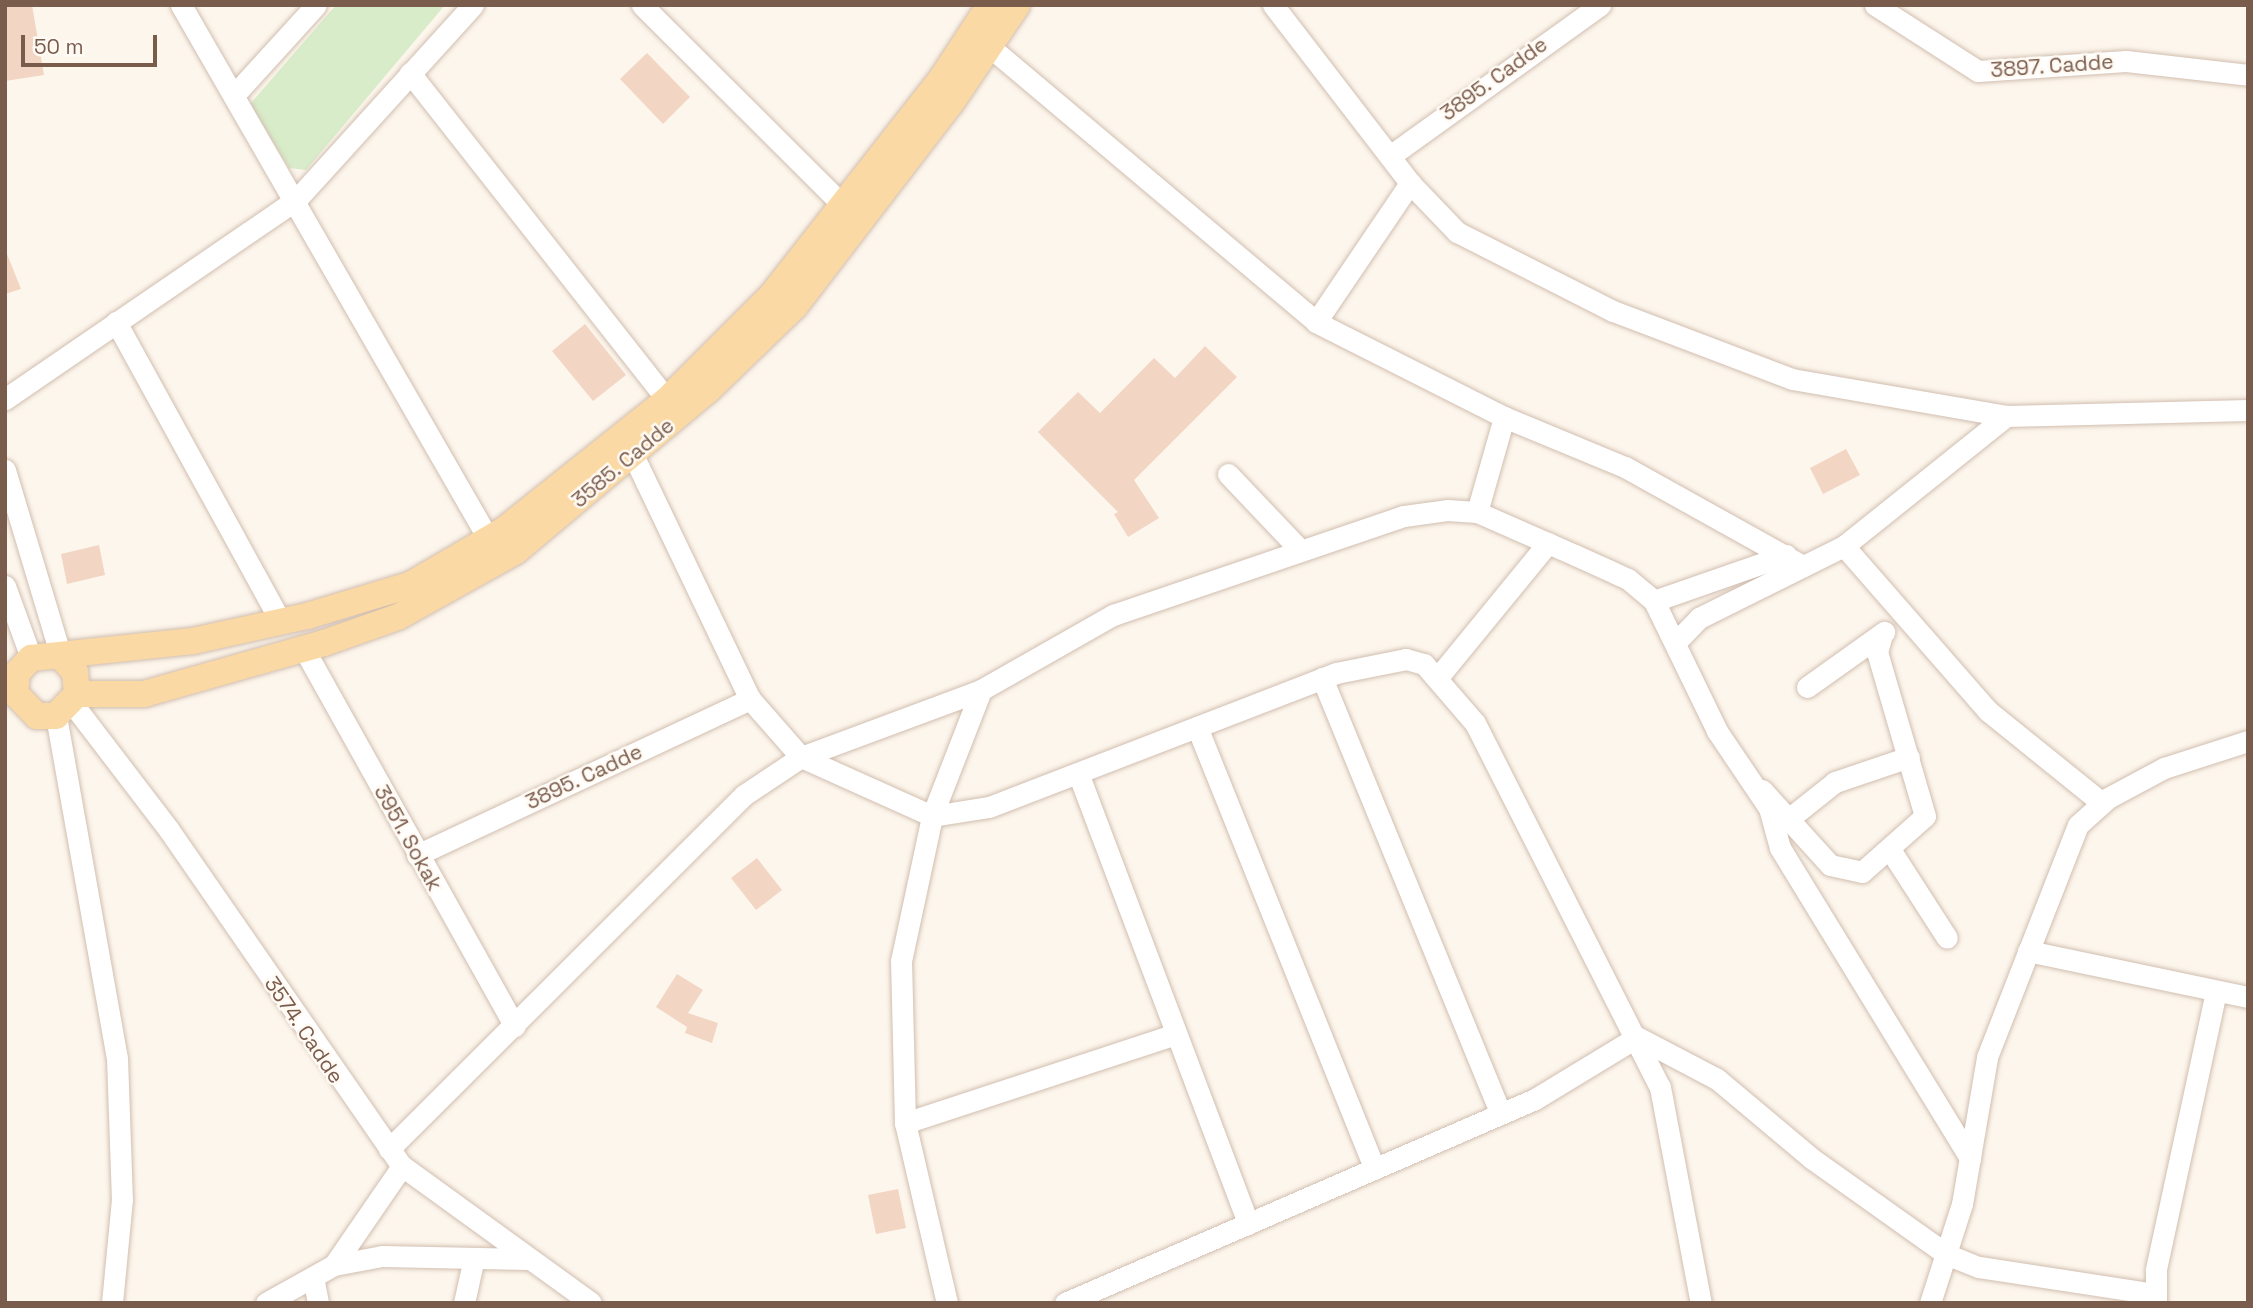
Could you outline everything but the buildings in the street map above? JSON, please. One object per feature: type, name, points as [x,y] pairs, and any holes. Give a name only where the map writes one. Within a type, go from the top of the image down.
[{"type":"main road","name":"3585. Cadde","points":[[20,661],[61,657],[281,622],[410,584],[489,540],[667,400],[772,295],[844,205],[990,5]]},
{"type":"main road","name":"3585. Cadde","points":[[5,722],[61,707],[144,694],[303,649],[398,617],[476,577],[542,531],[633,455],[794,306],[990,47],[1017,5]]},
{"type":"main road","points":[[20,661],[15,693],[61,707],[75,672],[61,657]]},
{"type":"street","points":[[181,5],[297,199],[489,540]]},
{"type":"street","points":[[235,94],[316,5]]},
{"type":"street","points":[[5,399],[297,199],[472,5]]},
{"type":"street","points":[[642,5],[844,205]]},
{"type":"street","points":[[1273,5],[1410,183],[1457,232],[1612,311],[1792,379],[2006,416],[2248,410]]},
{"type":"street","name":"3895. Cadde","points":[[1390,156],[1600,5]]},
{"type":"street","name":"3897. Cadde","points":[[1875,5],[1978,71],[2126,61],[2248,75]]},
{"type":"street","points":[[990,47],[1316,322],[1504,417],[1625,467],[1794,561]]},
{"type":"street","points":[[410,73],[667,400]]},
{"type":"street","points":[[1316,322],[1410,183]]},
{"type":"street","points":[[116,322],[281,622]]},
{"type":"street","points":[[1654,601],[1844,545],[2006,416]]},
{"type":"street","points":[[1477,512],[1504,417]]},
{"type":"street","points":[[633,455],[750,699],[801,757],[932,817],[989,807],[1322,678],[1406,659],[1439,676],[1475,723],[1535,832],[1660,1087],[1701,1303]]},
{"type":"street","points":[[5,470],[61,657]]},
{"type":"street","points":[[1228,474],[1300,550]]},
{"type":"street","points":[[334,1265],[395,1158],[516,1026],[744,795],[801,757],[981,690],[1113,615],[1404,516],[1477,512],[1628,579],[1654,601],[1699,699],[1769,808],[1780,848],[1970,1158]]},
{"type":"street","points":[[1439,676],[1548,543]]},
{"type":"street","points":[[1844,545],[1988,711],[2102,803]]},
{"type":"street","points":[[1675,643],[1699,618],[1794,561]]},
{"type":"street","points":[[5,586],[20,661]]},
{"type":"street","points":[[1807,687],[1905,616]]},
{"type":"street","points":[[1749,780],[1791,817],[1830,865],[1862,872],[1891,850],[1926,816],[1877,652],[1882,634]]},
{"type":"street","name":"3951. Sokak","points":[[303,649],[516,1026]]},
{"type":"street","points":[[1322,678],[1501,1114]]},
{"type":"street","points":[[947,1303],[905,1123],[901,961],[932,817],[981,690]]},
{"type":"street","name":"3895. Cadde","points":[[417,855],[750,699]]},
{"type":"street","points":[[61,707],[117,1058],[122,1199],[113,1303]]},
{"type":"street","name":"3574. Cadde","points":[[61,707],[169,830],[395,1158],[527,1259],[591,1303]]},
{"type":"street","points":[[1196,727],[1375,1169]]},
{"type":"street","points":[[1930,1303],[1946,1254],[1970,1158],[1987,1057],[2078,825],[2102,803],[2164,768],[2248,741]]},
{"type":"street","points":[[1791,817],[1835,782],[1909,757]]},
{"type":"street","points":[[1078,773],[1248,1224]]},
{"type":"street","points":[[1891,850],[1947,938]]},
{"type":"street","points":[[2028,951],[2248,997]]},
{"type":"street","points":[[1637,1037],[1717,1079],[1811,1158],[1946,1254],[2004,1272],[2156,1298],[2216,992]]},
{"type":"street","points":[[905,1123],[1176,1034]]},
{"type":"street","points":[[1065,1303],[1115,1295],[1248,1224],[1501,1114],[1637,1037]]},
{"type":"street","points":[[266,1303],[334,1265],[382,1256],[527,1259]]},
{"type":"street","points":[[464,1303],[474,1258]]},
{"type":"street","points":[[313,1277],[318,1303]]},
{"type":"green space","points":[[336,5],[445,5],[306,170],[289,168],[250,104]]}]
